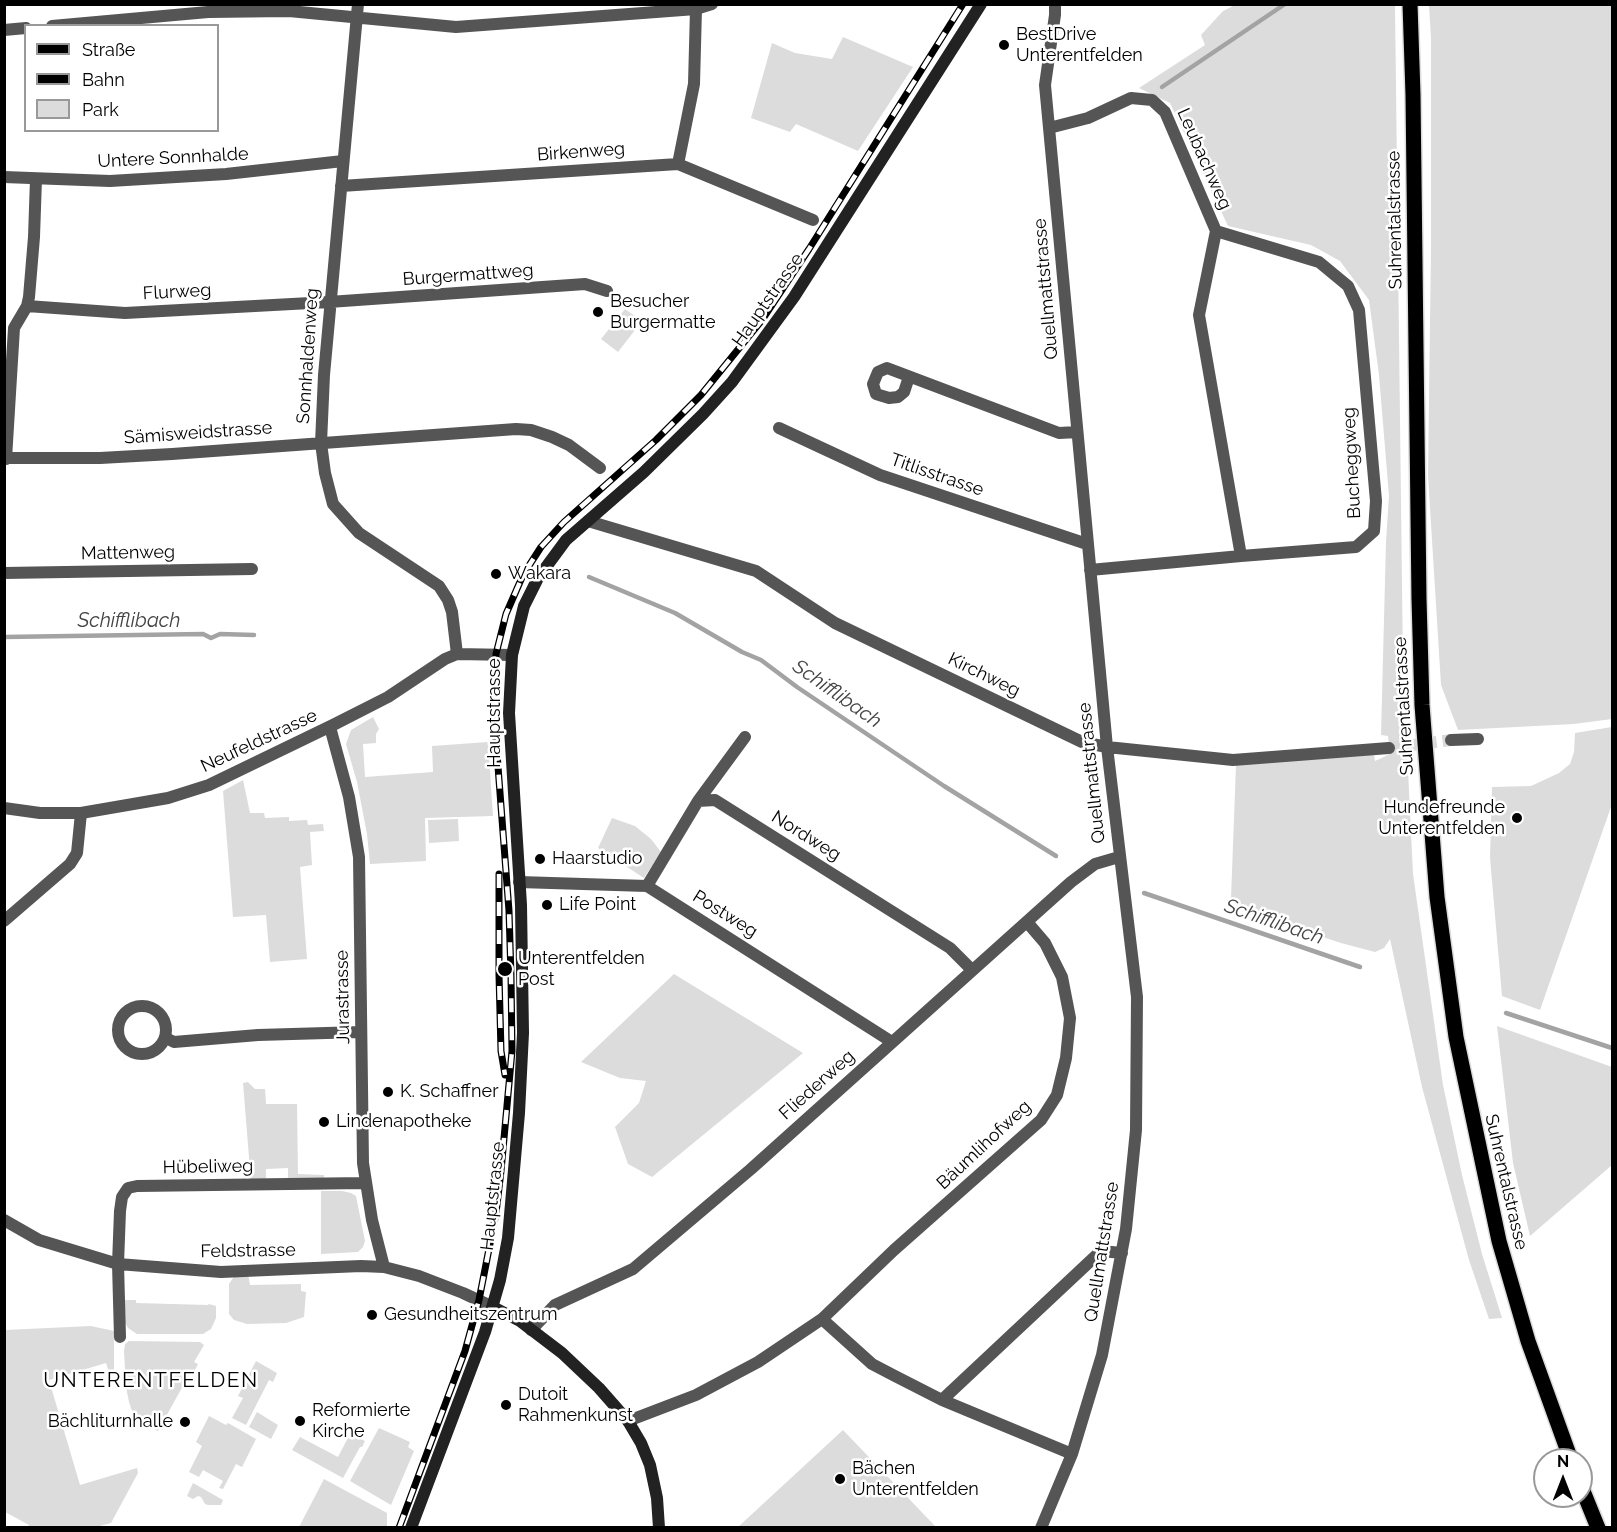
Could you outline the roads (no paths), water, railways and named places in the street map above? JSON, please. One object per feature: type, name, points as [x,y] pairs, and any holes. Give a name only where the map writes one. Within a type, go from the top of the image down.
[{"type":"main road","name":"Hauptstrasse","points":[[411,1527],[493,1307],[508,1238],[519,1113],[523,1033],[521,926],[509,713],[512,656],[524,606],[538,578],[566,540],[652,464],[732,382],[794,297],[981,4]]},
{"type":"main road","name":"Suhrentalstrasse","points":[[1410,4],[1419,599],[1423,717],[1437,897],[1456,1037],[1499,1241],[1528,1341],[1568,1448]]},
{"type":"main road","points":[[493,1307],[520,1321],[582,1371],[628,1421],[650,1465],[656,1491],[659,1527]]},
{"type":"main road","points":[[1590,1508],[1598,1527]]},
{"type":"street","name":"Sonnhaldenweg","points":[[358,4],[329,302],[321,444],[325,473],[333,504],[359,533],[440,586],[452,612],[457,654]]},
{"type":"street","points":[[74,24],[208,12],[289,11],[456,27],[696,9],[712,4]]},
{"type":"street","name":"Quellmattstrasse","points":[[1041,1527],[1072,1454],[1102,1355],[1122,1253],[1136,1130],[1137,997],[1107,747],[1045,86],[1055,4]]},
{"type":"street","points":[[678,164],[694,84],[696,9]]},
{"type":"street","points":[[4,30],[24,28]]},
{"type":"street","name":"Leubachweg","points":[[1049,128],[1088,118],[1131,98],[1152,100],[1165,112],[1216,231],[1199,315],[1241,555]]},
{"type":"street","name":"Untere Sonnhalde","points":[[4,177],[122,181],[226,174],[343,161]]},
{"type":"street","name":"Birkenweg","points":[[341,186],[678,164],[813,220]]},
{"type":"street","points":[[5,458],[14,328],[27,306],[34,237],[36,179]]},
{"type":"street","name":"Bucheggweg","points":[[1090,570],[1241,555],[1356,547],[1374,531],[1376,501],[1359,310],[1348,286],[1319,262],[1216,231]]},
{"type":"street","name":"Burgermattweg","points":[[329,302],[585,284],[607,291]]},
{"type":"street","name":"Flurweg","points":[[27,306],[125,313],[329,302]]},
{"type":"street","points":[[909,376],[1059,433],[1077,432]]},
{"type":"street","name":"Titlisstrasse","points":[[779,428],[880,475],[1087,544]]},
{"type":"street","name":"Sämisweidstrasse","points":[[5,458],[136,456],[523,429],[562,441],[600,468]]},
{"type":"street","name":"Kirchweg","points":[[588,521],[756,571],[835,623],[1082,742],[1107,747],[1233,760],[1389,748]]},
{"type":"street","name":"Mattenweg","points":[[4,573],[252,569]]},
{"type":"street","points":[[457,654],[512,656]]},
{"type":"street","name":"Neufeldstrasse","points":[[4,808],[40,813],[81,813],[168,798],[209,785],[388,697],[457,654]]},
{"type":"street","name":"Jurastrasse","points":[[330,727],[349,797],[359,857],[362,1138],[372,1220],[384,1267]]},
{"type":"street","points":[[519,882],[646,886],[698,801],[745,738]]},
{"type":"street","points":[[1451,740],[1478,739]]},
{"type":"street","name":"Nordweg","points":[[698,801],[715,800],[950,948],[972,970]]},
{"type":"street","points":[[4,921],[70,864],[77,853],[81,813]]},
{"type":"street","name":"Fliederweg","points":[[531,1330],[555,1305],[633,1269],[751,1169],[1071,882],[1095,864],[1119,857]]},
{"type":"street","name":"Postweg","points":[[646,886],[892,1042]]},
{"type":"street","name":"Bäumlihofweg","points":[[628,1421],[696,1395],[758,1362],[822,1319],[894,1250],[1041,1120],[1057,1095],[1066,1058],[1070,1018],[1062,977],[1045,943],[1027,922]]},
{"type":"street","points":[[150,1007],[164,1019],[167,1028],[166,1038],[153,1052],[135,1053],[126,1048],[121,1041],[118,1032],[119,1022],[131,1008],[150,1007]]},
{"type":"street","points":[[166,1038],[174,1042],[258,1035],[361,1032]]},
{"type":"street","name":"Hübeliweg","points":[[118,1264],[120,1211],[122,1197],[128,1188],[137,1186],[366,1183]]},
{"type":"street","name":"Feldstrasse","points":[[4,1220],[39,1240],[118,1264],[221,1272],[384,1267],[419,1276],[493,1307]]},
{"type":"street","points":[[942,1400],[1101,1251],[1122,1253]]},
{"type":"street","points":[[118,1264],[120,1337]]},
{"type":"street","points":[[822,1319],[872,1364],[942,1400],[1072,1454]]},
{"type":"waterway","points":[[1162,87],[1285,4]]},
{"type":"waterway","name":"Schifflibach","points":[[589,577],[675,613],[742,652],[761,660],[797,687],[944,786],[1056,856]]},
{"type":"waterway","name":"Schifflibach","points":[[4,637],[203,634],[211,638],[220,634],[254,635]]},
{"type":"waterway","name":"Schifflibach","points":[[1144,893],[1360,967]]},
{"type":"waterway","name":"Schifflibach","points":[[1506,1013],[1612,1048]]},
{"type":"tunnel","points":[[1389,748],[1451,740]]},
{"type":"railway","points":[[399,1528],[465,1351],[479,1300],[496,1213],[501,1171],[512,1051],[511,976],[509,911],[494,714],[496,654],[506,614],[523,575],[541,547],[564,522],[656,440],[701,395],[762,320],[963,4]]},
{"type":"railway","points":[[499,874],[501,1051],[505,1075]]},
{"type":"place","name":"BestDrive Unterentfelden","points":[[1004,45]]},
{"type":"place","name":"Besucher Burgermatte","points":[[598,312]]},
{"type":"place","name":"Wakara","points":[[496,574]]},
{"type":"place","name":"Hundefreunde Unterentfelden","points":[[1517,818]]},
{"type":"place","name":"Haarstudio","points":[[540,859]]},
{"type":"place","name":"Life Point","points":[[547,905]]},
{"type":"place","name":"Unterentfelden Post","points":[[505,969]]},
{"type":"place","name":"K. Schaffner","points":[[388,1092]]},
{"type":"place","name":"Lindenapotheke","points":[[324,1122]]},
{"type":"place","name":"Gesundheitszentrum","points":[[372,1315]]},
{"type":"place","name":"Dutoit Rahmenkunst","points":[[506,1405]]},
{"type":"place","name":"Reformierte Kirche","points":[[300,1421]]},
{"type":"place","name":"Bächliturnhalle","points":[[185,1422]]},
{"type":"place","name":"Bächen Unterentfelden","points":[[840,1479]]},
{"type":"district","name":"UNTERENTFELDEN","points":[[151,1381]]}]
